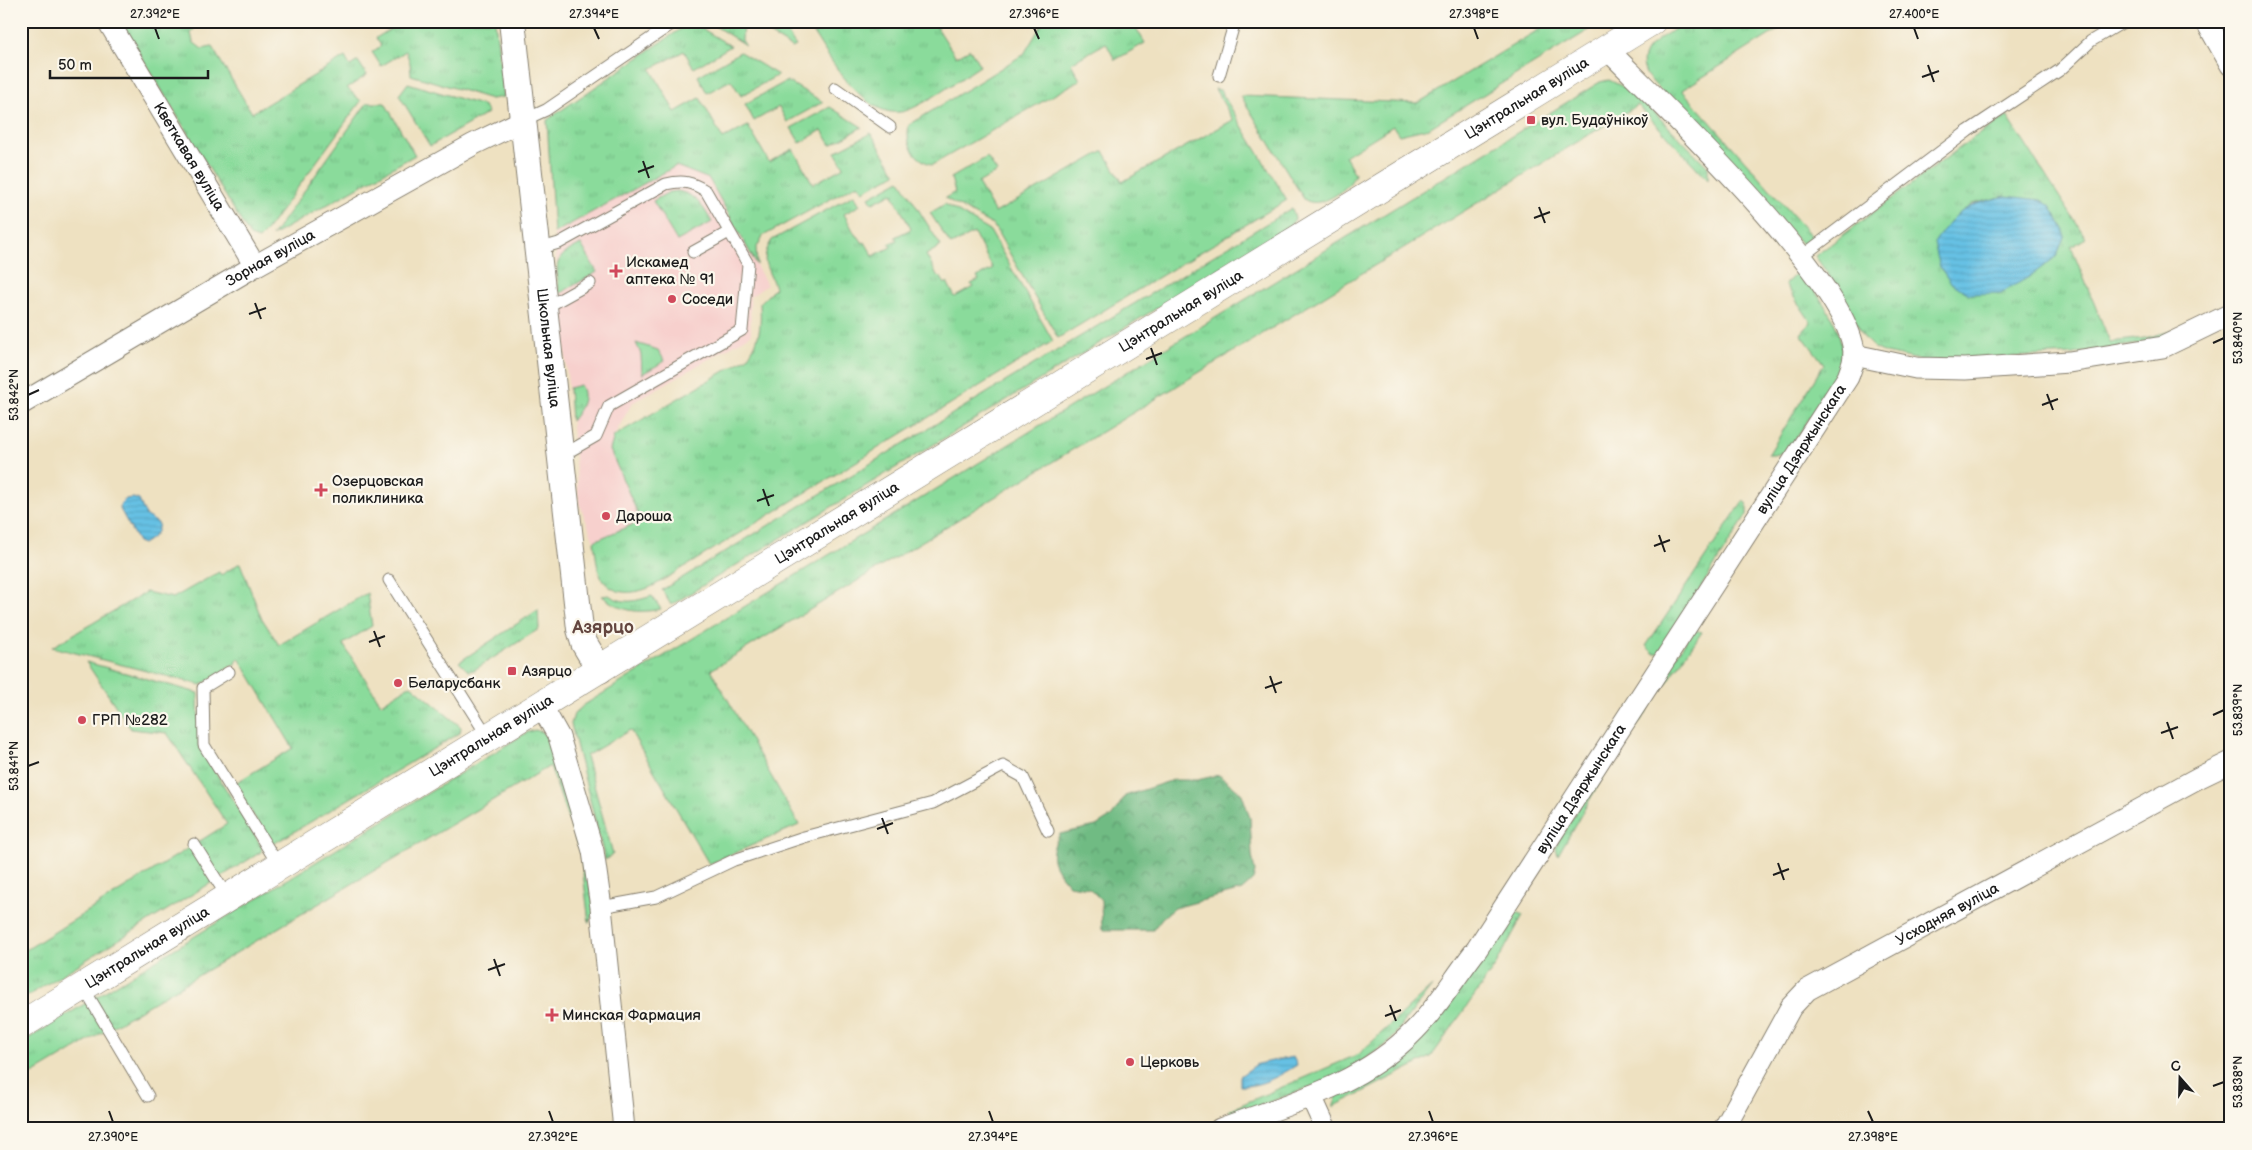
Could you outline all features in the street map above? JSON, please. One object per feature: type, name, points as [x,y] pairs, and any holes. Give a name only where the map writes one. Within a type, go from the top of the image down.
[{"type":"main road","name":"Цэнтральная вуліца","points":[[21,1025],[1652,21]]},
{"type":"street","name":"Кветкавая вуліца","points":[[108,21],[255,266]]},
{"type":"street","name":"Школьная вуліца","points":[[512,21],[580,629],[584,643],[600,670]]},
{"type":"street","points":[[2206,21],[2231,65]]},
{"type":"street","points":[[1607,49],[1734,179],[1801,257],[1838,307],[1849,332],[1854,356],[1916,368],[1966,369],[2069,362],[2163,347],[2231,314]]},
{"type":"street","name":"Зорная вуліца","points":[[21,404],[255,266],[474,144],[524,120]]},
{"type":"street","name":"вуліца Дзяржынскага","points":[[1220,1129],[1312,1096],[1348,1080],[1394,1050],[1416,1029],[1477,949],[1848,377],[1854,356]]},
{"type":"street","points":[[541,705],[559,737],[593,851],[601,907],[624,1129]]},
{"type":"street","name":"Усходняя вуліца","points":[[1724,1129],[1792,1007],[1807,990],[2190,782],[2231,762]]},
{"type":"street","points":[[1312,1096],[1326,1129]]},
{"type":"lane","points":[[524,120],[546,110],[676,21]]},
{"type":"lane","points":[[1219,76],[1236,21]]},
{"type":"lane","points":[[1801,257],[1968,131],[2060,70],[2090,41],[2125,21]]},
{"type":"lane","points":[[835,88],[890,127]]},
{"type":"lane","points":[[538,249],[560,242],[666,184],[681,180],[695,184],[706,191],[748,264],[742,330],[609,406],[596,436],[561,456]]},
{"type":"lane","points":[[693,252],[729,232]]},
{"type":"lane","points":[[545,308],[590,283]]},
{"type":"lane","points":[[389,580],[488,738]]},
{"type":"lane","points":[[229,672],[203,688],[204,745],[278,866]]},
{"type":"lane","points":[[601,907],[656,897],[734,860],[804,837],[933,803],[1003,766],[1023,777],[1048,831]]},
{"type":"lane","points":[[194,844],[228,898]]},
{"type":"lane","points":[[83,987],[148,1096]]},
{"type":"shaded area","points":[[676,166],[708,178],[767,285],[750,297],[751,335],[632,403],[614,436],[610,450],[641,522],[594,541],[579,503],[554,234]]},
{"type":"green space","points":[[120,21],[197,21],[198,23],[191,33],[193,42],[202,49],[212,47],[252,113],[345,57],[350,66],[358,61],[367,75],[347,88],[361,101],[259,239],[250,236]]},
{"type":"green space","points":[[404,21],[495,21],[504,97],[491,99],[411,75],[406,51],[381,66],[372,52],[381,46],[376,38]]},
{"type":"green space","points":[[707,21],[743,21],[742,40],[745,45]]},
{"type":"green space","points":[[806,21],[939,21],[935,24],[956,57],[970,49],[980,66],[913,108],[905,111],[890,112],[875,106],[860,95],[847,81],[823,49]]},
{"type":"green space","points":[[1044,21],[1132,21],[1145,43],[1115,60],[1106,43],[1071,63],[1080,80],[932,165],[920,159],[912,150],[908,139],[909,125],[1024,54]]},
{"type":"green space","points":[[1553,21],[1595,21],[1592,27],[1584,33],[1429,128],[1399,135],[1393,126],[1345,156],[1355,174],[1352,180],[1341,192],[1318,202],[1310,202],[1304,199],[1241,96],[1418,103]]},
{"type":"green space","points":[[1689,21],[1792,21],[1682,90],[1815,240],[1808,246],[1803,245],[1647,76],[1643,66],[1644,57],[1648,49],[1663,36]]},
{"type":"green space","points":[[691,22],[731,46],[694,68],[684,51],[651,69],[675,112],[700,98],[723,139],[748,126],[769,162],[793,149],[813,184],[844,167],[835,152],[871,133],[896,174],[863,191],[858,184],[763,236],[756,249],[757,265],[709,179],[676,166],[554,233],[547,120]]},
{"type":"green space","points":[[777,24],[782,26],[796,46],[792,48],[769,34],[771,26]]},
{"type":"green space","points":[[740,52],[778,75],[741,96],[731,80],[707,93],[698,76]]},
{"type":"green space","points":[[1609,80],[1634,92],[1643,101],[1708,167],[1708,180],[1638,105],[711,670],[799,825],[709,864],[630,730],[586,756],[613,854],[605,860],[571,724],[574,714],[584,705],[1600,82]]},
{"type":"green space","points":[[787,81],[823,102],[787,122],[779,107],[754,121],[745,104]]},
{"type":"green space","points":[[408,83],[484,106],[488,113],[430,146],[399,95]]},
{"type":"green space","points":[[1215,89],[1220,90],[1287,200],[1058,338],[994,226],[945,198],[955,192],[951,178],[987,157],[997,172],[978,183],[995,213],[1104,151],[1122,182],[1233,120]]},
{"type":"green space","points":[[367,103],[385,103],[415,155],[272,236]]},
{"type":"green space","points":[[830,107],[862,127],[831,145],[822,130],[800,143],[791,128]]},
{"type":"green space","points":[[2007,116],[2086,238],[2071,247],[2110,342],[2145,338],[2183,328],[2162,340],[2074,354],[1925,361],[1885,353],[1873,347],[1865,339],[1839,290],[1815,256],[1973,138]],"holes":[[[2006,196],[1947,224],[1972,204]]]},
{"type":"green space","points":[[900,180],[941,246],[926,255],[938,277],[940,276],[945,284],[947,282],[955,297],[973,287],[971,284],[979,280],[977,277],[993,269],[974,233],[951,245],[930,213],[945,204],[990,231],[1053,341],[655,585],[633,592],[626,592],[619,591],[606,584],[599,573],[594,541],[641,521],[610,450],[614,436],[747,358],[758,338],[760,303],[775,288],[765,260],[772,240],[854,195],[860,205],[844,214],[856,236],[863,243],[865,242],[873,256],[891,247],[889,244],[897,240],[895,237],[911,229],[892,193],[873,203],[869,197]]},
{"type":"green space","points":[[678,191],[695,199],[712,222],[677,241],[653,201],[669,192]]},
{"type":"green space","points":[[1292,208],[1295,219],[1288,228],[671,605],[662,590]]},
{"type":"green space","points":[[581,244],[597,272],[559,294],[557,269],[560,258]]},
{"type":"green space","points":[[1802,273],[1832,319],[1838,332],[1842,358],[1839,372],[1794,442],[1776,455],[1768,455],[1824,364],[1801,334],[1811,322],[1785,284],[1796,274]]},
{"type":"green space","points":[[636,343],[658,350],[665,361],[642,374],[641,354]]},
{"type":"green space","points":[[580,385],[583,395],[582,404],[571,421],[569,388]]},
{"type":"green space","points":[[1743,501],[1747,504],[1747,515],[1659,653],[1653,653],[1646,646]]},
{"type":"green space","points":[[240,563],[261,617],[279,645],[367,593],[372,626],[343,644],[381,704],[411,685],[461,727],[460,733],[275,843],[270,842],[234,784],[293,748],[239,658],[236,663],[201,685],[52,647],[146,592],[173,598],[219,572],[221,575]]},
{"type":"green space","points":[[609,595],[625,601],[635,601],[652,596],[661,609],[629,610],[616,605],[602,596]]},
{"type":"green space","points":[[538,610],[539,629],[474,670],[468,671],[459,662]]},
{"type":"green space","points":[[1693,630],[1702,632],[1609,766],[1558,855],[1556,848],[1560,837]]},
{"type":"green space","points":[[86,662],[198,693],[199,746],[262,847],[261,852],[21,1000],[21,953],[227,824],[167,733],[131,729]]},
{"type":"green space","points":[[535,730],[542,732],[548,738],[566,783],[594,906],[594,912],[589,923],[581,856],[550,766],[21,1081],[21,1043],[526,733]]},
{"type":"green space","points":[[1219,775],[1242,794],[1250,818],[1255,872],[1253,880],[1242,890],[1174,908],[1162,918],[1153,930],[1102,930],[1101,900],[1089,888],[1069,885],[1055,867],[1052,855],[1060,834],[1096,826],[1112,816],[1125,796],[1173,780],[1197,780]]},
{"type":"green space","points":[[1517,912],[1523,915],[1496,965],[1431,1057],[1333,1107],[1337,1096],[1435,1022],[1482,962],[1512,916]]},
{"type":"green space","points":[[1432,986],[1389,1042],[1344,1074],[1232,1116],[1229,1110],[1359,1054]]},
{"type":"water","points":[[2006,196],[2041,200],[2050,206],[2064,229],[2064,237],[2057,256],[2029,277],[2001,293],[1969,294],[1950,282],[1940,267],[1934,243],[1949,223],[1964,210],[1982,202]]},
{"type":"water","points":[[133,498],[139,500],[146,516],[158,523],[156,533],[143,544],[138,542],[120,509],[121,503],[126,499]]},
{"type":"water","points":[[1293,1057],[1297,1065],[1283,1073],[1263,1083],[1240,1086],[1240,1076],[1257,1064]]},
{"type":"place","name":"вул. Будаўнікоў","points":[[1531,120]]},
{"type":"place","name":"Искамед аптека № 91","points":[[616,271]]},
{"type":"place","name":"Соседи","points":[[672,299]]},
{"type":"place","name":"Озерцовская поликлиника","points":[[321,490]]},
{"type":"place","name":"Дароша","points":[[606,516]]},
{"type":"place","name":"Азярцо","points":[[512,671]]},
{"type":"place","name":"Беларусбанк","points":[[398,683]]},
{"type":"place","name":"ГРП №282","points":[[82,720]]},
{"type":"place","name":"Минская Фармация","points":[[552,1015]]},
{"type":"place","name":"Церковь","points":[[1130,1062]]},
{"type":"district","name":"Азярцо","points":[[603,627]]}]
